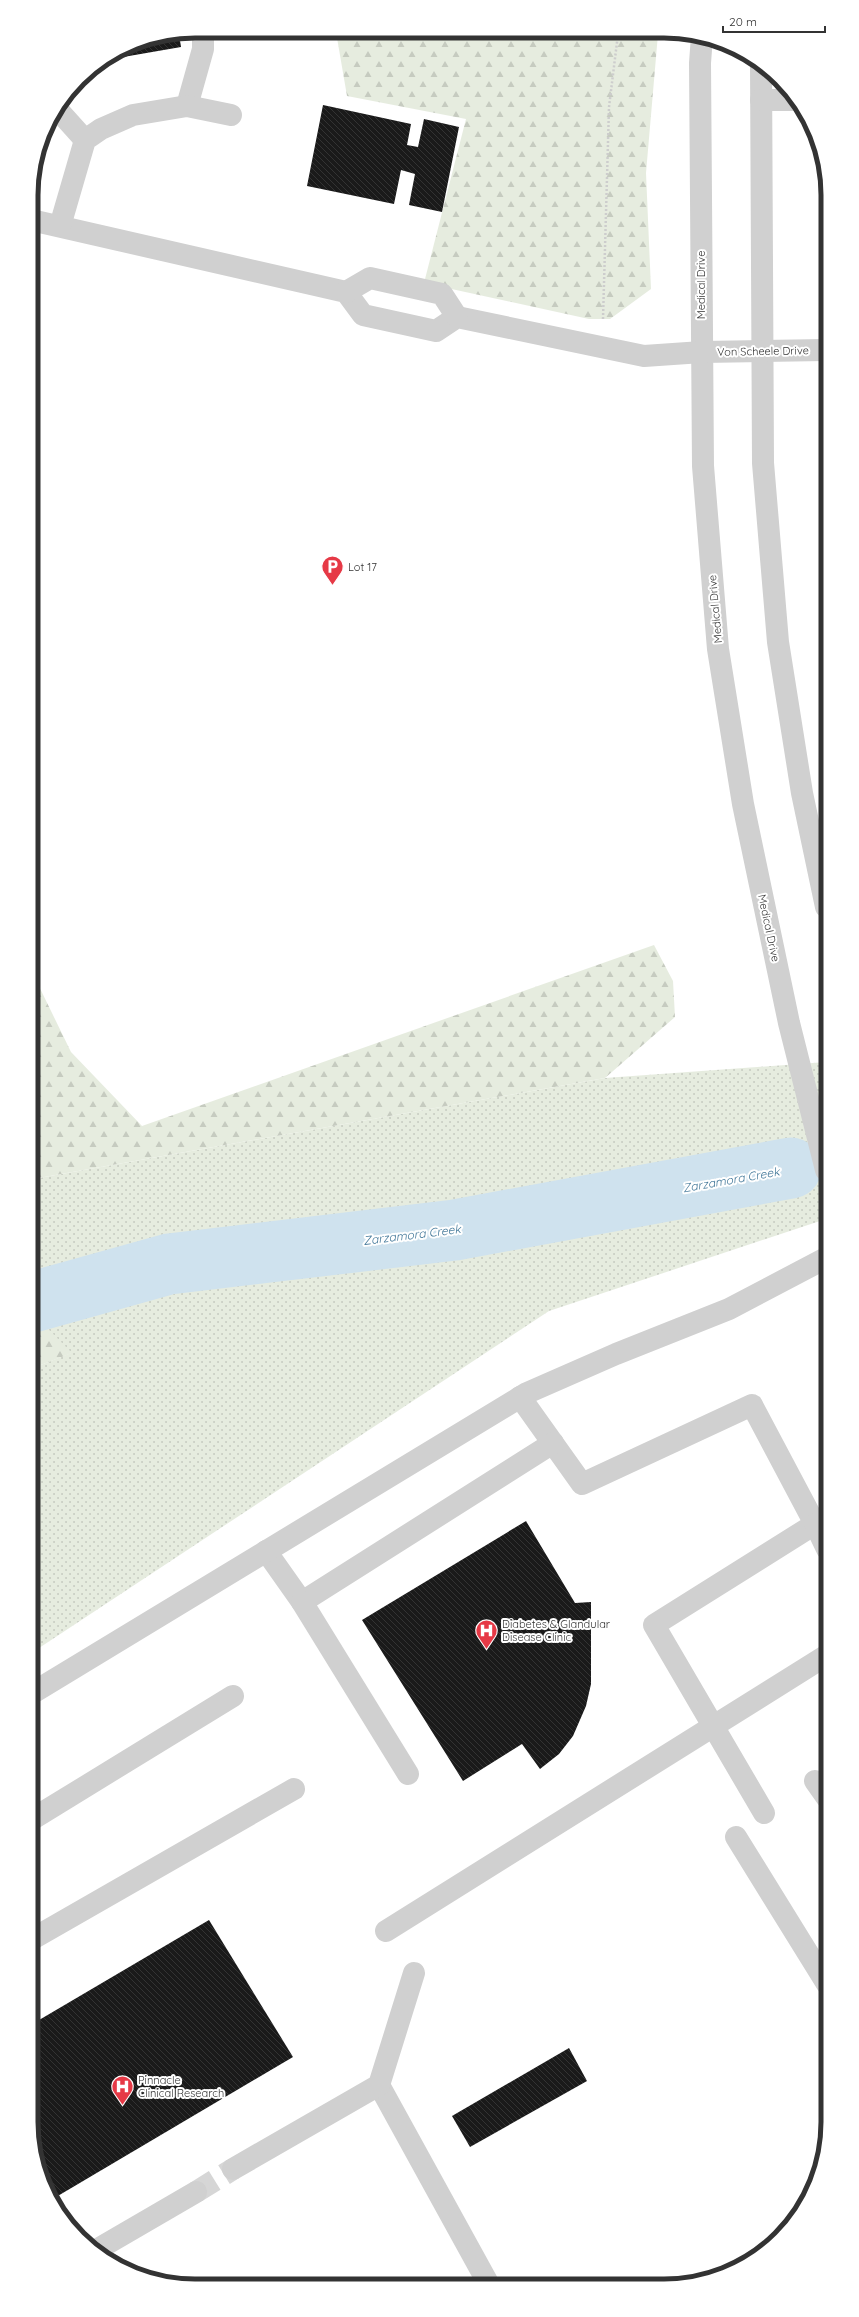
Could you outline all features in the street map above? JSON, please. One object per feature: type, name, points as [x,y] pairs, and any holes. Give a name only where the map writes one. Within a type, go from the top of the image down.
[{"type":"street","points":[[187,106],[203,49],[203,38]]},
{"type":"street","name":"Medical Drive","points":[[702,42],[700,63],[703,466],[718,649],[743,804],[789,1023],[821,1150]]},
{"type":"street","points":[[761,71],[761,352],[763,463],[778,642],[802,793],[821,883]]},
{"type":"street","points":[[761,100],[790,100]]},
{"type":"street","points":[[60,226],[85,140],[101,128],[134,115],[187,106],[231,115]]},
{"type":"street","points":[[61,113],[85,140]]},
{"type":"street","points":[[38,221],[346,292],[363,315],[370,317],[436,331],[457,317],[442,294],[406,285],[370,278],[346,292]]},
{"type":"street","name":"Von Scheele Drive","points":[[457,317],[644,356],[702,352],[821,350]]},
{"type":"street","points":[[38,1690],[520,1397],[616,1354],[729,1309],[821,1261]]},
{"type":"street","points":[[520,1397],[582,1484],[752,1405],[821,1536]]},
{"type":"street","points":[[302,1602],[553,1443]]},
{"type":"street","points":[[764,1813],[712,1727],[654,1625],[815,1524]]},
{"type":"street","points":[[266,1551],[302,1602],[408,1774]]},
{"type":"street","points":[[386,1931],[821,1659]]},
{"type":"street","points":[[38,1816],[233,1696]]},
{"type":"street","points":[[38,1936],[294,1789]]},
{"type":"street","points":[[736,1837],[821,1974]]},
{"type":"street","points":[[233,2169],[379,2085],[414,1973]]},
{"type":"street","points":[[379,2085],[486,2279]]},
{"type":"street","points":[[100,2248],[196,2192]]},
{"type":"path","points":[[602,322],[609,107],[618,38]]},
{"type":"green space","points":[[337,38],[658,38],[646,173],[651,289],[610,319],[589,319],[424,283],[466,119],[347,96]]},
{"type":"green space","points":[[654,945],[673,981],[675,1017],[605,1078],[38,1178],[38,984],[71,1052],[142,1126]]},
{"type":"green space","points":[[821,1062],[821,1221],[549,1311],[38,1649],[38,1366],[71,1353],[38,1319],[38,1178],[605,1078]]},
{"type":"green space","points":[[38,1319],[72,1353],[38,1366]]},
{"type":"building","points":[[180,38],[181,47],[118,58],[144,46],[174,39]]},
{"type":"building","points":[[323,105],[411,124],[407,145],[418,147],[424,119],[459,127],[442,212],[409,205],[415,174],[401,170],[394,204],[307,186]]},
{"type":"building","name":"Diabetes & Glandular Disease Clinic","points":[[526,1521],[575,1603],[591,1602],[591,1684],[586,1706],[573,1736],[559,1754],[540,1769],[522,1744],[463,1781],[362,1620]]},
{"type":"building","name":"Pinnacle Clinical Research","points":[[209,1920],[293,2057],[57,2197],[46,2173],[39,2143],[38,2021]]},
{"type":"building","points":[[569,2048],[587,2081],[470,2147],[452,2116]]},
{"type":"waterway","name":"Zarzamora Creek","points":[[38,1301],[169,1264],[455,1230],[791,1168]]},
{"type":"tunnel","points":[[196,2192],[233,2169]]},
{"type":"place","name":"Lot 17","points":[[333,586]]},
{"type":"place","name":"Diabetes & Glandular Disease Clinic","points":[[486,1650]]},
{"type":"place","name":"Pinnacle Clinical Research","points":[[122,2106]]}]
